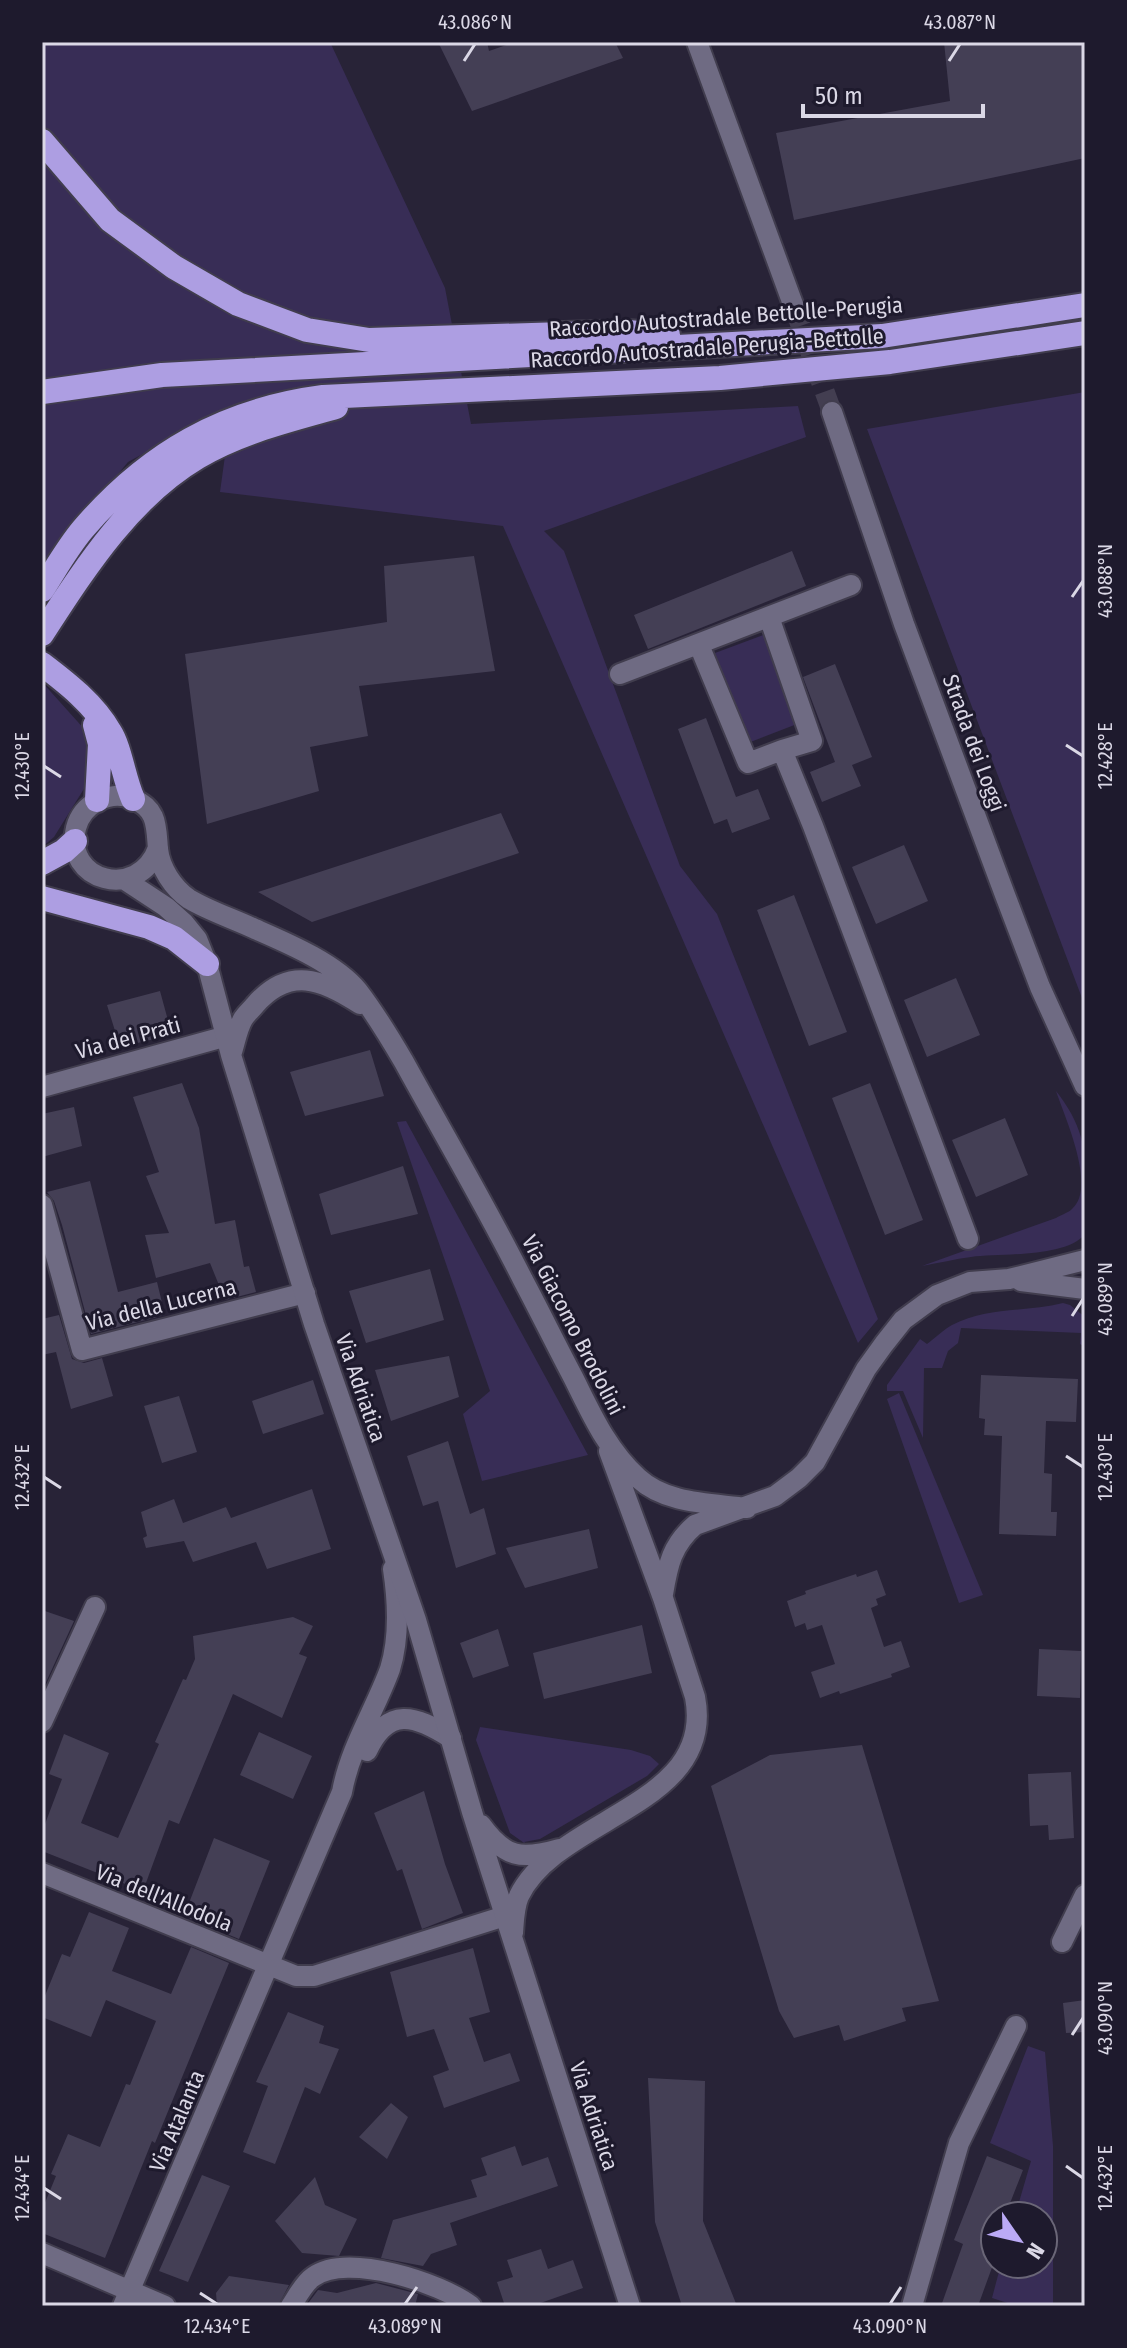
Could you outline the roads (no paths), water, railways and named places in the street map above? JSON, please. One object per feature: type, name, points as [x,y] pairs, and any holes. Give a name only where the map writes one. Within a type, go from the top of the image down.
[{"type":"highway","points":[[42,141],[110,220],[174,267],[238,304],[307,330],[369,340],[627,332],[754,343]]},
{"type":"highway","name":"Raccordo Autostradale Bettolle-Perugia","points":[[42,392],[162,375],[882,336],[1085,305]]},
{"type":"highway","name":"Raccordo Autostradale Perugia-Bettolle","points":[[42,634],[52,590],[101,546],[131,512],[170,476],[199,456],[256,431],[380,395],[720,378],[890,362],[1085,333]]},
{"type":"highway","points":[[42,664],[68,683],[112,734],[133,799]]},
{"type":"highway","points":[[91,707],[100,744],[97,800]]},
{"type":"highway","points":[[42,863],[75,841]]},
{"type":"highway","points":[[42,898],[149,927],[174,938],[207,964]]},
{"type":"street","points":[[697,42],[794,307]]},
{"type":"street","name":"Strada dei Loggi","points":[[832,412],[904,624],[1005,895],[1040,987],[1085,1086]]},
{"type":"street","points":[[620,674],[851,585]]},
{"type":"street","points":[[699,645],[748,763],[812,741],[769,617]]},
{"type":"street","points":[[782,750],[968,1239]]},
{"type":"street","points":[[109,797],[133,799],[143,804],[157,824],[158,848],[146,869],[125,880],[101,878],[91,872],[77,852],[75,841],[80,817],[97,800],[109,797]]},
{"type":"street","name":"Via Giacomo Brodolini","points":[[158,848],[164,870],[188,898],[302,951],[343,977],[357,990],[395,1046],[500,1235],[605,1440],[638,1478],[668,1496],[747,1508]]},
{"type":"street","name":"Via Adriatica","points":[[125,880],[184,923],[197,939],[207,964],[305,1293],[389,1538],[472,1812],[630,2306]]},
{"type":"street","points":[[229,1046],[242,1020],[279,984],[304,980],[321,983],[369,1009]]},
{"type":"street","name":"Via dei Prati","points":[[42,1087],[229,1046]]},
{"type":"street","name":"Via della Lucerna","points":[[42,1205],[82,1350],[305,1293]]},
{"type":"street","points":[[747,1508],[775,1496],[815,1462],[866,1369],[903,1320],[937,1295],[970,1282],[1009,1279],[1085,1260]]},
{"type":"street","points":[[1009,1279],[1085,1289]]},
{"type":"street","name":"Via Adriatica","points":[[513,1941],[519,1896],[533,1876],[563,1848],[671,1777],[690,1751],[695,1736],[698,1710],[663,1598],[605,1440]]},
{"type":"street","name":"Via Adriatica","points":[[663,1598],[669,1559],[687,1532],[695,1525],[747,1508]]},
{"type":"street","name":"Via Atalanta","points":[[126,2299],[342,1792],[346,1770],[390,1668],[397,1640],[396,1586],[389,1538]]},
{"type":"street","points":[[42,1722],[95,1607]]},
{"type":"street","name":"Via Atalanta","points":[[342,1792],[356,1773],[375,1733],[384,1724],[411,1719],[429,1724],[451,1738]]},
{"type":"street","points":[[472,1812],[493,1841],[514,1854],[533,1857],[563,1848]]},
{"type":"street","name":"Via dell'Allodola","points":[[42,1873],[268,1966]]},
{"type":"street","points":[[1062,1942],[1085,1895]]},
{"type":"street","points":[[268,1966],[296,1976],[314,1976],[505,1916]]},
{"type":"street","points":[[912,2306],[959,2143],[1016,2026]]},
{"type":"street","points":[[42,2253],[126,2299],[165,2306]]},
{"type":"street","points":[[291,2306],[313,2277],[331,2268],[349,2266],[380,2269],[432,2287],[471,2306]]},
{"type":"tunnel","points":[[794,307],[832,412]]}]
